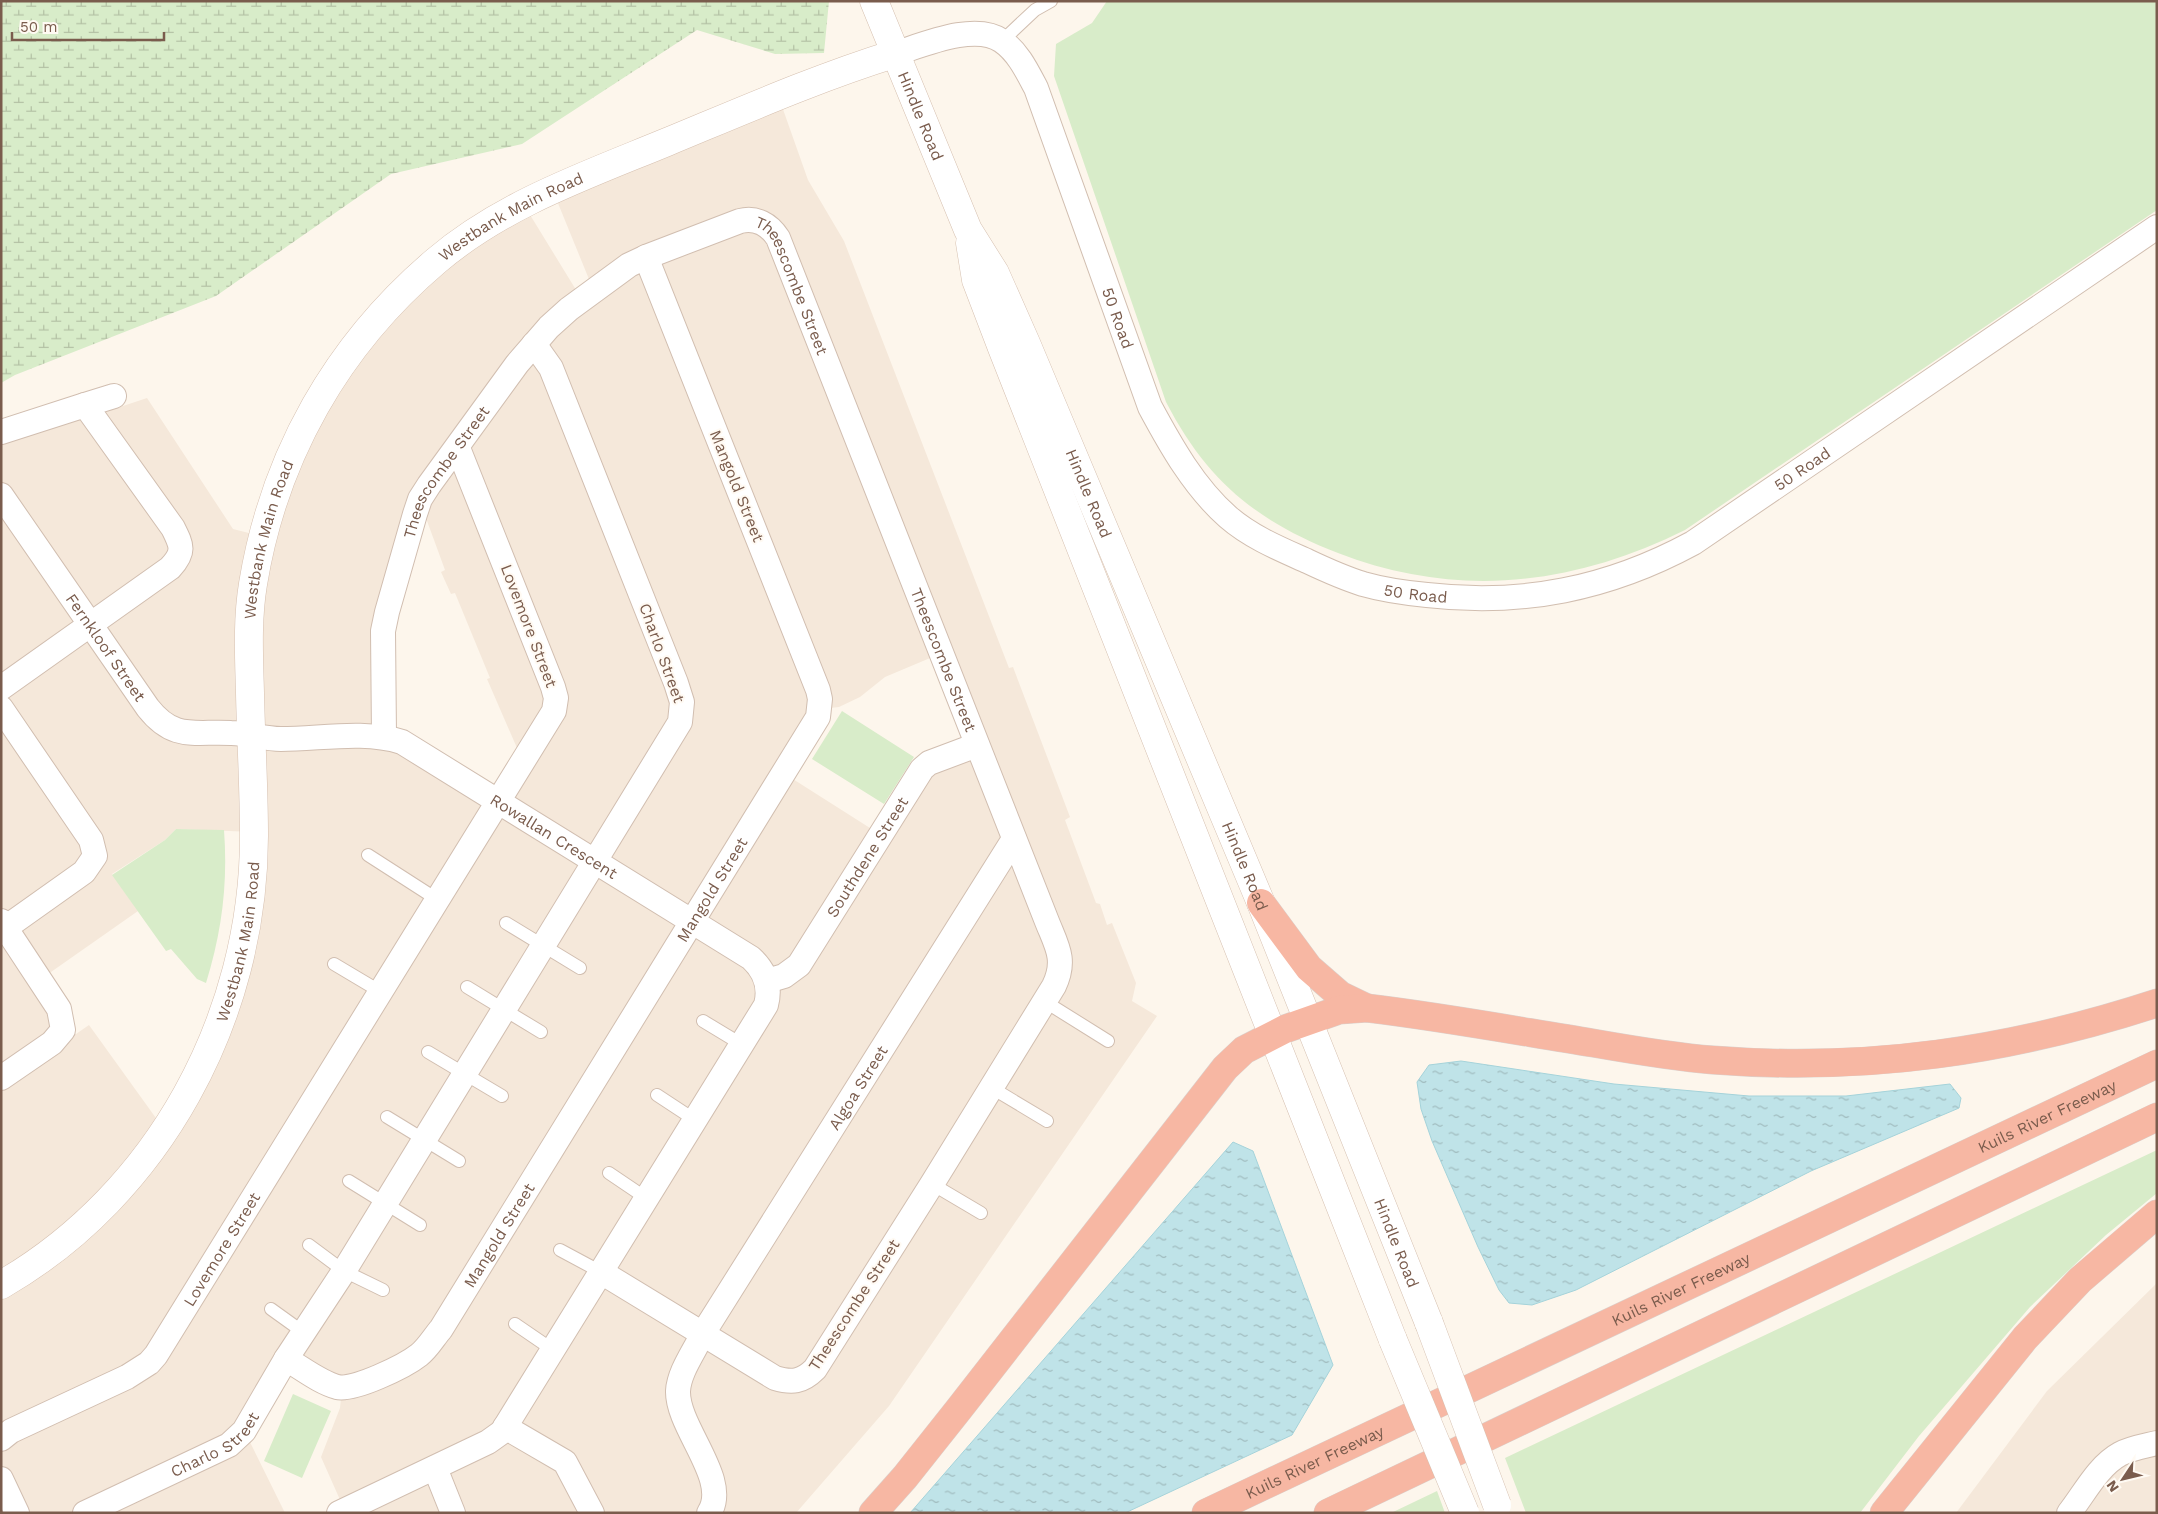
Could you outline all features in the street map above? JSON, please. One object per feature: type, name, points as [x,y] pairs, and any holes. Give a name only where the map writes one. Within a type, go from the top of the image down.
[{"type":"highway","points":[[1261,902],[1309,968],[1340,995],[1367,1008]]},
{"type":"highway","points":[[873,1513],[905,1477],[1224,1068],[1244,1050],[1307,1021],[1339,1010],[1367,1008],[1703,1059],[1832,1063],[1914,1058],[1963,1052],[2108,1019],[2157,1003]]},
{"type":"highway","name":"Kuils River Freeway","points":[[1206,1513],[2157,1064]]},
{"type":"highway","points":[[1328,1513],[2157,1117]]},
{"type":"highway","points":[[1884,1513],[2025,1338],[2080,1280],[2157,1214]]},
{"type":"main road","name":"Hindle Road","points":[[874,1],[894,54],[968,230],[995,273],[1026,343],[1261,902],[1429,1323],[1498,1509]]},
{"type":"main road","name":"Westbank Main Road","points":[[1,1285],[70,1237],[121,1187],[166,1130],[204,1063],[231,991],[246,929],[253,866],[248,642],[253,587],[263,537],[275,494],[296,442],[317,402],[341,363],[369,326],[438,260],[478,230],[536,196],[769,100],[853,67],[894,54]]},
{"type":"main road","name":"Hindle Road","points":[[968,230],[976,280],[999,340],[1272,1036],[1393,1340],[1465,1513]]},
{"type":"street","points":[[894,54],[962,34],[982,34],[1002,40]]},
{"type":"street","name":"50 Road","points":[[1002,40],[1014,52],[1036,88],[1150,407],[1172,448],[1193,478],[1229,518],[1270,545],[1364,584],[1401,592],[1451,598],[1505,599],[1536,595],[1610,579],[1671,555],[1693,543],[2157,227]]},
{"type":"street","name":"Theescombe Street","points":[[384,736],[383,631],[420,499],[517,364],[549,327],[569,309],[613,276],[646,257],[747,220],[762,222],[774,232],[1059,953],[1061,967],[1059,976],[992,1088],[815,1369],[808,1377],[794,1382],[775,1378],[601,1272]]},
{"type":"street","name":"Mangold Street","points":[[286,1359],[324,1382],[346,1388],[404,1364],[419,1355],[427,1346],[441,1329],[818,717],[820,699],[815,681],[646,257]]},
{"type":"street","name":"Charlo Street","points":[[85,1513],[233,1442],[244,1431],[286,1359],[344,1271],[680,722],[682,702],[552,368],[534,344]]},
{"type":"street","points":[[1,432],[114,396]]},
{"type":"street","points":[[1,688],[170,568],[178,560],[181,552],[179,541],[172,528],[85,405]]},
{"type":"street","name":"Lovemore Street","points":[[1,1439],[12,1431],[127,1377],[144,1366],[156,1355],[554,711],[556,698],[550,677],[458,448]]},
{"type":"street","name":"Fernkloof Street","points":[[1,495],[90,626],[158,720],[167,727],[192,733],[251,735]]},
{"type":"street","points":[[1,708],[91,840],[95,856],[84,872],[3,927],[59,1009],[63,1030],[52,1043],[1,1078]]},
{"type":"street","name":"Rowallan Crescent","points":[[251,735],[279,739],[362,735],[384,736],[402,742],[751,958],[764,972],[767,981]]},
{"type":"street","name":"Southdene Street","points":[[767,981],[784,976],[799,965],[922,769],[929,764],[977,745]]},
{"type":"street","name":"Algoa Street","points":[[709,1513],[716,1497],[714,1487],[682,1412],[678,1392],[679,1381],[702,1335],[1014,839]]},
{"type":"street","points":[[339,1513],[493,1440],[505,1427],[766,1005],[767,981]]},
{"type":"street","points":[[505,1427],[565,1462],[592,1513]]},
{"type":"street","points":[[2077,1510],[2101,1470],[2113,1458],[2126,1451],[2157,1443]]},
{"type":"street","points":[[435,1468],[453,1513]]},
{"type":"street","points":[[1,1479],[17,1513]]},
{"type":"lane","points":[[1002,40],[1035,10],[1051,1]]},
{"type":"lane","points":[[368,855],[438,900]]},
{"type":"lane","points":[[506,923],[580,968]]},
{"type":"lane","points":[[334,964],[381,992]]},
{"type":"lane","points":[[467,987],[541,1032]]},
{"type":"lane","points":[[1044,1001],[1108,1041]]},
{"type":"lane","points":[[703,1021],[742,1044]]},
{"type":"lane","points":[[428,1052],[502,1096]]},
{"type":"lane","points":[[992,1088],[1047,1121]]},
{"type":"lane","points":[[657,1095],[695,1120]]},
{"type":"lane","points":[[387,1117],[459,1161]]},
{"type":"lane","points":[[609,1173],[646,1198]]},
{"type":"lane","points":[[349,1181],[420,1225]]},
{"type":"lane","points":[[932,1184],[981,1213]]},
{"type":"lane","points":[[309,1245],[344,1271],[383,1290]]},
{"type":"lane","points":[[560,1250],[601,1272]]},
{"type":"lane","points":[[271,1309],[303,1332]]},
{"type":"lane","points":[[515,1324],[553,1350]]},
{"type":"shaded area","points":[[779,98],[808,180],[844,241],[1009,668],[1013,667],[1070,817],[1065,820],[1096,903],[1100,904],[1107,925],[1112,923],[1136,983],[1132,1001],[1157,1016],[889,1406],[796,1513],[341,1513],[345,1511],[321,1457],[340,1408],[342,1389],[287,1361],[245,1432],[285,1513],[1,1513],[1,433],[88,406],[105,412],[147,398],[233,529],[265,537],[277,496],[371,329],[524,205],[581,298],[593,289],[553,191]],"holes":[[[419,499],[445,570],[441,572],[451,594],[455,593],[490,678],[487,679],[517,748],[497,799],[383,735],[386,611]],[[942,653],[979,746],[920,773],[881,835],[785,774],[821,709],[839,707],[860,697],[885,677]],[[176,829],[255,832],[206,1062],[166,1132],[89,1025],[76,1034],[64,1030],[41,979],[138,911],[112,874],[165,840]]]},
{"type":"shaded area","points":[[2157,1283],[2157,1513],[1956,1513],[2047,1391]]},
{"type":"green space","points":[[1,1],[829,1],[824,53],[775,54],[697,30],[522,144],[391,174],[216,296],[15,375],[1,383]]},
{"type":"green space","points":[[1107,1],[2157,1],[2157,210],[1685,530],[1643,549],[1600,564],[1557,574],[1514,580],[1470,581],[1427,577],[1382,568],[1338,553],[1309,541],[1258,512],[1217,476],[1182,430],[1166,402],[1054,76],[1056,44],[1092,23]]},
{"type":"green space","points":[[842,711],[914,757],[884,804],[812,759]]},
{"type":"green space","points":[[176,829],[224,830],[225,869],[220,926],[206,983],[197,979],[171,949],[166,951],[112,875],[165,840]]},
{"type":"green space","points":[[2157,1150],[2157,1193],[2106,1235],[2030,1307],[1919,1436],[1860,1513],[1526,1513],[1505,1458]]},
{"type":"green space","points":[[293,1394],[331,1411],[302,1478],[264,1461]]},
{"type":"green space","points":[[1437,1491],[1445,1513],[1391,1513]]},
{"type":"water","points":[[1461,1061],[1614,1084],[1749,1096],[1846,1096],[1950,1084],[1961,1098],[1959,1108],[1811,1171],[1576,1290],[1532,1305],[1509,1303],[1499,1290],[1478,1247],[1432,1141],[1421,1109],[1417,1082],[1429,1065]]},
{"type":"water","points":[[1233,1142],[1253,1151],[1333,1365],[1292,1435],[1125,1513],[910,1513]]}]
